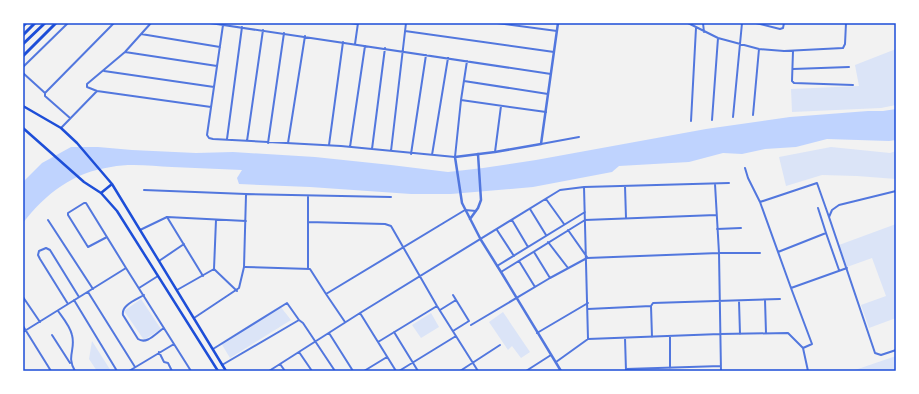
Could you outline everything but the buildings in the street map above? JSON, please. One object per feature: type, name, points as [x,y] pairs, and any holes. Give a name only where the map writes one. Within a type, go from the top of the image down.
[{"type":"main road","points":[[23,26],[26,23]]},
{"type":"main road","points":[[23,35],[35,23]]},
{"type":"main road","points":[[23,44],[45,23]]},
{"type":"main road","points":[[24,55],[56,23]]},
{"type":"main road","points":[[23,104],[26,108],[61,128],[77,143],[112,184],[226,371]]},
{"type":"main road","points":[[23,128],[84,182],[101,192],[117,211],[218,371]]},
{"type":"main road","points":[[101,192],[112,184]]},
{"type":"street","points":[[23,67],[68,23]]},
{"type":"street","points":[[45,94],[114,23]]},
{"type":"street","points":[[151,23],[125,52],[87,84],[87,87],[97,91],[211,107]]},
{"type":"street","points":[[210,23],[551,74]]},
{"type":"street","points":[[350,23],[358,24],[355,44]]},
{"type":"street","points":[[391,151],[406,23]]},
{"type":"street","points":[[497,23],[557,31]]},
{"type":"street","points":[[541,144],[558,23]]},
{"type":"street","points":[[688,23],[718,38],[760,49],[793,51],[840,49],[845,46],[846,23]]},
{"type":"street","points":[[703,23],[704,32]]},
{"type":"street","points":[[733,117],[742,23]]},
{"type":"street","points":[[756,23],[780,29],[783,28],[784,23]]},
{"type":"street","points":[[223,25],[207,135],[207,137],[213,139],[329,145],[455,159],[579,137]]},
{"type":"street","points":[[227,140],[242,27]]},
{"type":"street","points":[[691,121],[696,28]]},
{"type":"street","points":[[248,141],[263,30]]},
{"type":"street","points":[[405,31],[554,52]]},
{"type":"street","points":[[268,143],[284,33]]},
{"type":"street","points":[[141,34],[220,47]]},
{"type":"street","points":[[288,143],[305,36]]},
{"type":"street","points":[[712,120],[718,38]]},
{"type":"street","points":[[329,145],[344,42]]},
{"type":"street","points":[[350,147],[365,46]]},
{"type":"street","points":[[372,149],[385,48]]},
{"type":"street","points":[[753,115],[760,49]]},
{"type":"street","points":[[793,51],[792,81],[794,83],[853,85]]},
{"type":"street","points":[[125,52],[217,66]]},
{"type":"street","points":[[412,154],[426,55]]},
{"type":"street","points":[[432,156],[448,58]]},
{"type":"street","points":[[467,61],[461,100],[455,159],[462,203],[481,240],[561,371]]},
{"type":"street","points":[[793,69],[849,67]]},
{"type":"street","points":[[104,71],[214,87]]},
{"type":"street","points":[[23,73],[45,94],[45,96],[70,118]]},
{"type":"street","points":[[464,81],[548,94]]},
{"type":"street","points":[[61,128],[97,91]]},
{"type":"street","points":[[461,100],[546,112]]},
{"type":"street","points":[[495,152],[501,106]]},
{"type":"street","points":[[470,219],[481,200],[478,154]]},
{"type":"street","points":[[745,168],[748,178],[760,202],[812,344],[803,348]]},
{"type":"street","points":[[269,371],[345,322],[564,189],[584,187],[729,183]]},
{"type":"street","points":[[760,202],[817,183],[875,353],[881,355],[896,350]]},
{"type":"street","points":[[716,184],[721,371]]},
{"type":"street","points":[[625,186],[626,218]]},
{"type":"street","points":[[584,187],[588,339]]},
{"type":"street","points":[[144,190],[308,196],[391,197]]},
{"type":"street","points":[[829,217],[832,210],[839,205],[896,191]]},
{"type":"street","points":[[194,318],[237,291],[240,285],[244,267],[246,194]]},
{"type":"street","points":[[308,196],[308,268]]},
{"type":"street","points":[[546,199],[564,224]]},
{"type":"street","points":[[108,237],[88,247],[68,213],[86,203],[108,237],[191,371]]},
{"type":"street","points":[[818,208],[839,270]]},
{"type":"street","points":[[530,209],[546,236]]},
{"type":"street","points":[[326,294],[465,210],[476,211]]},
{"type":"street","points":[[497,266],[585,212]]},
{"type":"street","points":[[501,272],[585,220],[716,215]]},
{"type":"street","points":[[167,217],[203,276]]},
{"type":"street","points":[[140,231],[167,217],[246,221]]},
{"type":"street","points":[[48,220],[93,289]]},
{"type":"street","points":[[216,220],[214,269],[237,291]]},
{"type":"street","points":[[512,220],[528,247]]},
{"type":"street","points":[[308,222],[391,226],[437,306],[478,371]]},
{"type":"street","points":[[717,229],[742,228]]},
{"type":"street","points":[[498,230],[514,256]]},
{"type":"street","points":[[568,230],[587,258]]},
{"type":"street","points":[[778,252],[826,233]]},
{"type":"street","points":[[548,242],[568,268]]},
{"type":"street","points":[[159,262],[184,244]]},
{"type":"street","points":[[68,304],[38,255],[39,251],[46,248],[50,250],[79,297]]},
{"type":"street","points":[[534,252],[550,278]]},
{"type":"street","points":[[471,325],[587,258],[760,253]]},
{"type":"street","points":[[519,261],[535,287]]},
{"type":"street","points":[[244,267],[310,268],[345,322]]},
{"type":"street","points":[[24,331],[126,268]]},
{"type":"street","points":[[791,288],[846,268]]},
{"type":"street","points":[[176,290],[214,269]]},
{"type":"street","points":[[139,288],[158,276]]},
{"type":"street","points":[[88,292],[135,367]]},
{"type":"street","points":[[144,295],[124,308],[122,312],[123,315],[138,339],[143,342],[164,328]]},
{"type":"street","points":[[453,295],[469,321],[453,331]]},
{"type":"street","points":[[23,297],[40,322]]},
{"type":"street","points":[[588,309],[651,306],[653,303],[780,299]]},
{"type":"street","points":[[74,300],[117,371]]},
{"type":"street","points":[[440,310],[456,300]]},
{"type":"street","points":[[765,300],[766,333]]},
{"type":"street","points":[[739,301],[740,334]]},
{"type":"street","points":[[213,349],[287,303],[304,323],[335,371]]},
{"type":"street","points":[[537,333],[588,303]]},
{"type":"street","points":[[378,342],[437,306]]},
{"type":"street","points":[[651,306],[652,337]]},
{"type":"street","points":[[58,311],[72,334],[71,364]]},
{"type":"street","points":[[360,313],[396,371]]},
{"type":"street","points":[[222,365],[300,320]]},
{"type":"street","points":[[23,326],[24,331],[51,371]]},
{"type":"street","points":[[329,332],[353,371]]},
{"type":"street","points":[[394,332],[418,371]]},
{"type":"street","points":[[556,362],[588,339],[788,333],[803,348],[808,371]]},
{"type":"street","points":[[52,335],[75,371]]},
{"type":"street","points":[[399,371],[456,336]]},
{"type":"street","points":[[670,336],[670,368]]},
{"type":"street","points":[[625,338],[626,370],[721,366]]},
{"type":"street","points":[[129,371],[174,344]]},
{"type":"street","points":[[460,371],[500,345]]},
{"type":"street","points":[[159,352],[164,362],[168,364],[172,371]]},
{"type":"street","points":[[299,352],[312,371]]},
{"type":"street","points":[[526,371],[551,355]]},
{"type":"street","points":[[364,371],[387,357]]},
{"type":"street","points":[[280,364],[285,371]]},
{"type":"shaded area","points":[[896,49],[896,105],[881,108],[792,112],[791,89],[859,86],[855,65]]},
{"type":"shaded area","points":[[831,147],[890,153],[896,151],[896,179],[822,175],[786,186],[779,157]]},
{"type":"shaded area","points":[[896,224],[896,318],[869,328],[861,305],[886,296],[872,258],[847,267],[839,245]]},
{"type":"shaded area","points":[[141,299],[161,329],[144,340],[124,311]]},
{"type":"shaded area","points":[[280,306],[291,320],[230,358],[221,343]]},
{"type":"shaded area","points":[[503,312],[530,352],[521,358],[512,346],[508,350],[489,322]]},
{"type":"shaded area","points":[[431,313],[439,327],[421,338],[412,325]]},
{"type":"shaded area","points":[[92,341],[111,371],[97,371],[89,359]]},
{"type":"shaded area","points":[[896,356],[896,371],[852,371]]},
{"type":"water","points":[[896,109],[896,140],[827,139],[796,147],[765,149],[742,154],[723,153],[689,162],[619,166],[612,172],[533,187],[451,194],[411,194],[239,184],[237,178],[242,170],[141,165],[118,166],[85,174],[61,186],[41,203],[23,223],[23,182],[42,163],[71,147],[98,147],[196,153],[233,152],[315,157],[448,172],[536,160],[706,129],[790,117]]}]
